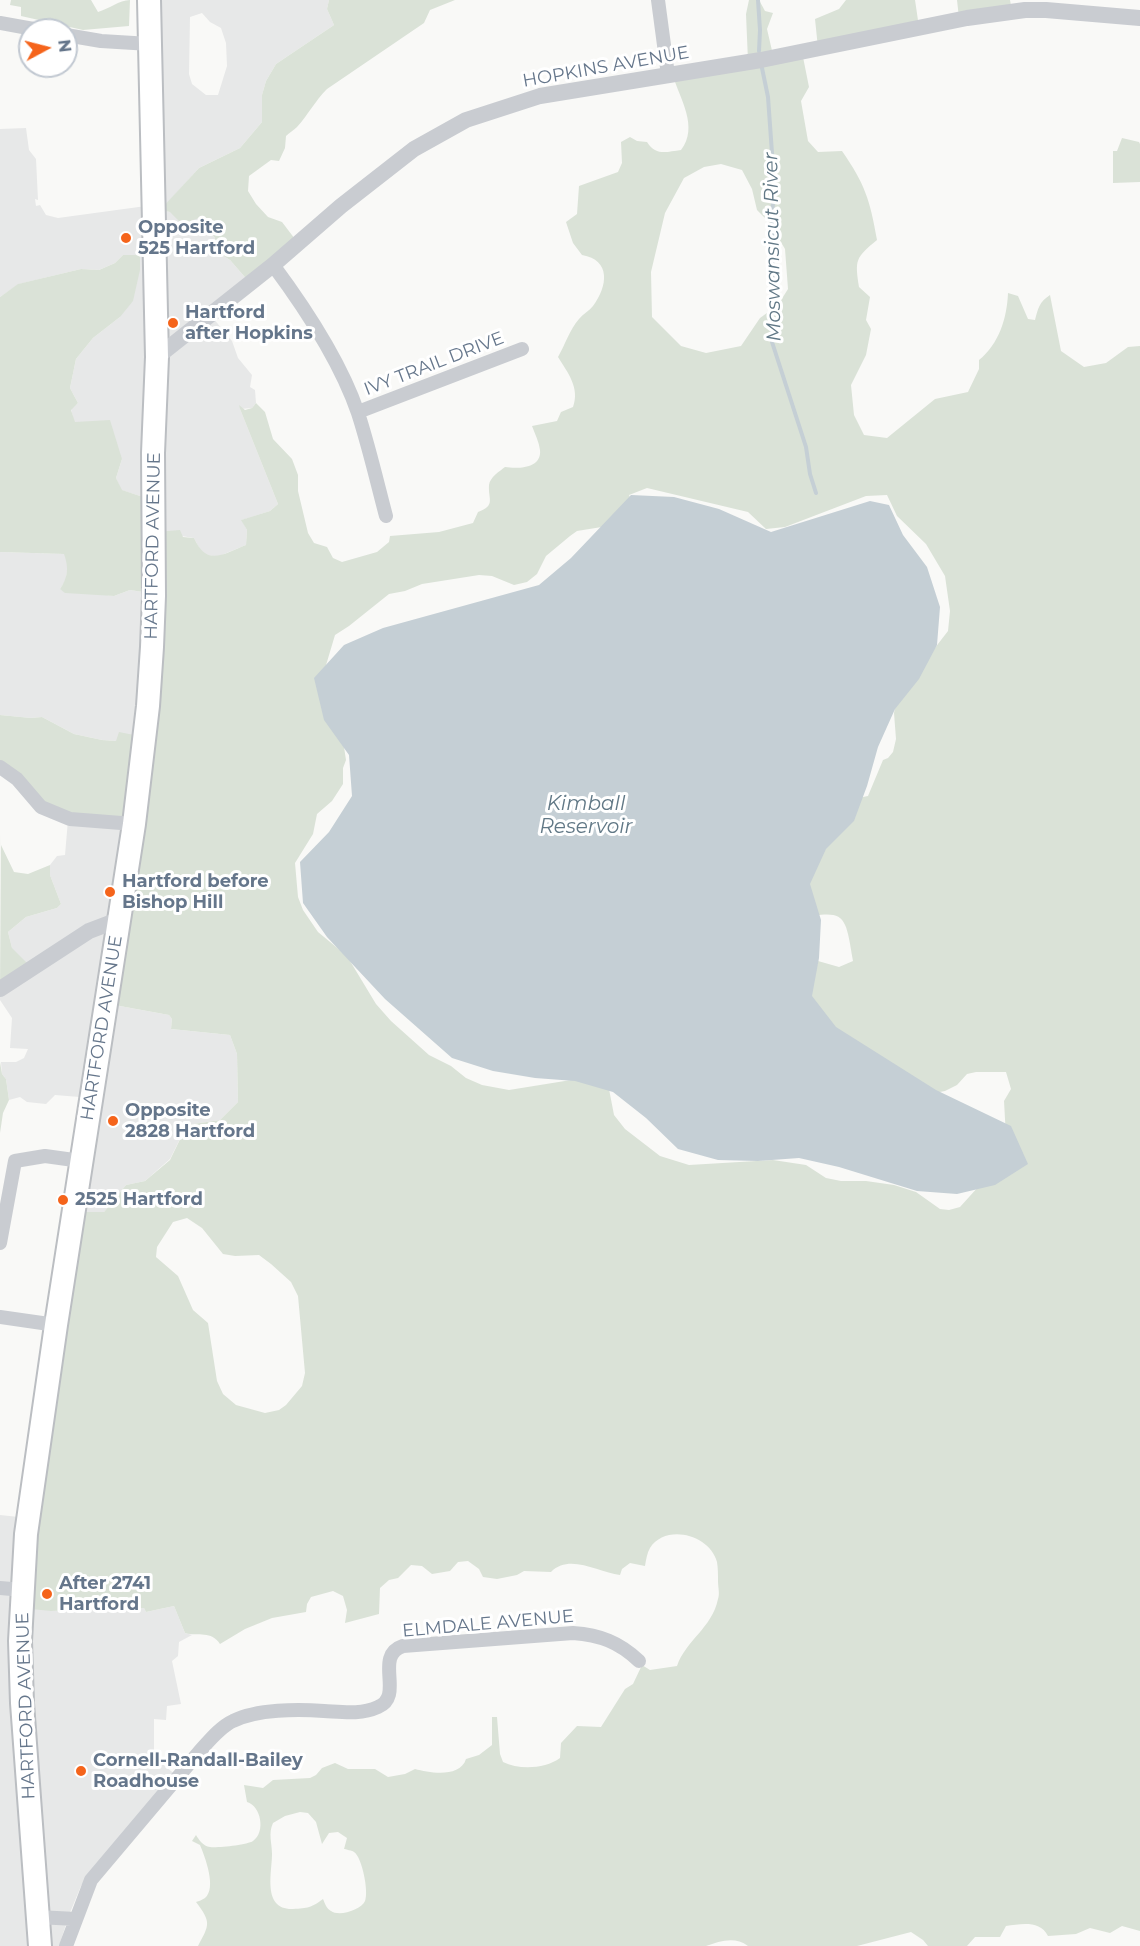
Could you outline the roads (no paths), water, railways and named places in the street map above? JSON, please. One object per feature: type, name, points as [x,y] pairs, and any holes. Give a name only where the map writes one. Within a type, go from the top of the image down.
[{"type":"highway","name":"HARTFORD AVENUE","points":[[40,1946],[22,1703],[20,1641],[26,1534],[134,824],[148,706],[152,647],[153,453],[157,357],[149,0]]},
{"type":"street","points":[[658,0],[668,75]]},
{"type":"street","name":"HOPKINS AVENUE","points":[[157,357],[414,149],[466,120],[540,96],[760,60],[967,18],[1046,10],[1140,18]]},
{"type":"street","points":[[0,23],[18,26]]},
{"type":"street","points":[[78,37],[150,44]]},
{"type":"street","points":[[273,265],[300,302],[333,360],[358,412],[386,516]]},
{"type":"street","name":"IVY TRAIL DRIVE","points":[[358,412],[522,349]]},
{"type":"street","points":[[0,767],[17,779],[41,807],[70,819],[134,824]]},
{"type":"street","points":[[0,989],[88,931],[118,920]]},
{"type":"street","points":[[0,1243],[15,1161],[45,1156],[81,1161]]},
{"type":"street","points":[[0,1317],[56,1325]]},
{"type":"street","points":[[0,1588],[23,1590]]},
{"type":"street","name":"ELMDALE AVENUE","points":[[76,1919],[92,1880],[186,1767],[214,1736],[237,1719],[297,1709],[350,1713],[376,1709],[385,1704],[389,1692],[390,1655],[403,1646],[573,1633],[600,1636],[619,1644],[639,1661]]},
{"type":"street","points":[[37,1917],[76,1919],[66,1946]]},
{"type":"water","name":"Kimball Reservoir","points":[[631,495],[674,497],[719,509],[771,532],[870,501],[889,505],[903,535],[927,567],[940,607],[937,645],[919,679],[895,709],[878,747],[854,821],[826,849],[810,884],[821,920],[819,958],[812,996],[836,1027],[936,1090],[1011,1126],[1028,1164],[995,1185],[957,1194],[917,1191],[839,1167],[799,1158],[758,1161],[718,1160],[678,1149],[646,1118],[613,1092],[575,1081],[535,1078],[493,1071],[452,1058],[385,999],[327,937],[303,903],[300,862],[329,832],[352,796],[349,755],[324,720],[314,678],[344,645],[383,628],[539,585],[571,558]]},
{"type":"waterway","name":"Moswansicut River","points":[[758,0],[759,51]]},
{"type":"waterway","name":"Moswansicut River","points":[[762,68],[768,97],[773,167],[772,342],[806,447],[810,474],[816,493]]},
{"type":"place","name":"Opposite 525 Hartford","points":[[126,238]]},
{"type":"place","name":"Hartford after Hopkins","points":[[173,323]]},
{"type":"place","name":"Hartford before Bishop Hill","points":[[110,892]]},
{"type":"place","name":"Opposite 2828 Hartford","points":[[113,1121]]},
{"type":"place","name":"2525 Hartford","points":[[63,1200]]},
{"type":"place","name":"After 2741 Hartford","points":[[47,1594]]},
{"type":"place","name":"Cornell-Randall-Bailey Roadhouse","points":[[81,1771]]}]
